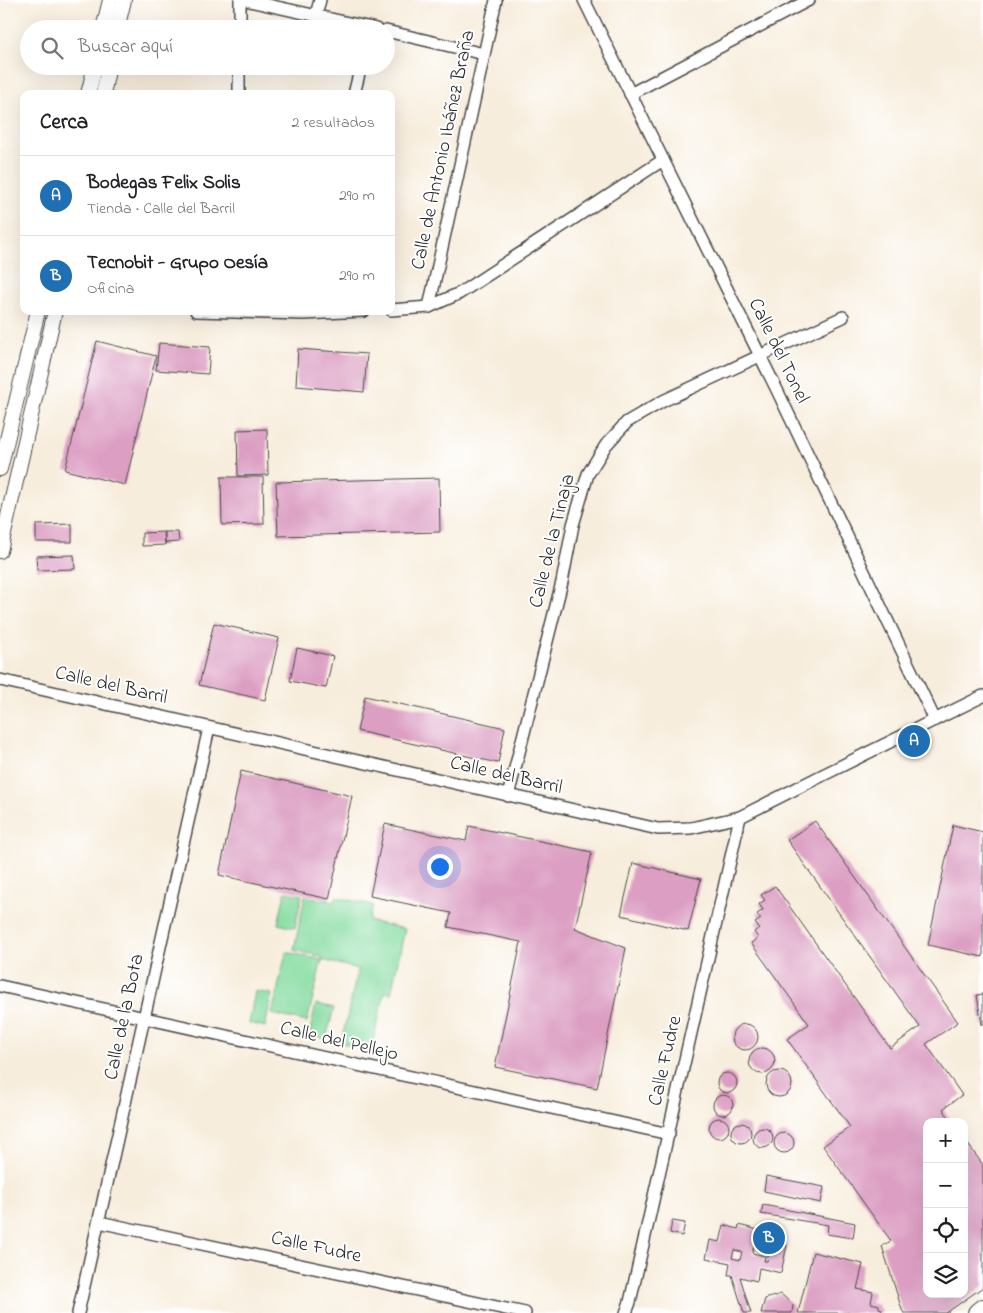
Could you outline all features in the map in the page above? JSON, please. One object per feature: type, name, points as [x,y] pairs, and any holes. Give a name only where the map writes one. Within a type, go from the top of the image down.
[{"type":"highway","points":[[978,1313],[983,1309]]},
{"type":"street","points":[[105,20],[110,0]]},
{"type":"street","points":[[120,20],[124,0]]},
{"type":"street","points":[[240,0],[240,20]]},
{"type":"street","points":[[245,0],[338,20]]},
{"type":"street","points":[[316,15],[320,0]]},
{"type":"street","name":"Calle de Antonio Ibáñez Braña","points":[[429,307],[496,0]]},
{"type":"street","name":"Calle del Tonel","points":[[584,0],[759,355],[934,720]]},
{"type":"street","points":[[630,94],[809,0]]},
{"type":"street","points":[[395,33],[484,54]]},
{"type":"street","points":[[89,90],[93,75]]},
{"type":"street","points":[[104,90],[107,75]]},
{"type":"street","points":[[239,90],[240,75]]},
{"type":"street","points":[[355,90],[358,75]]},
{"type":"street","points":[[395,310],[429,307],[460,293],[663,160]]},
{"type":"street","points":[[0,469],[3,441],[37,315]]},
{"type":"street","points":[[0,549],[54,315]]},
{"type":"street","name":"Calle de la Tinaja","points":[[508,796],[562,582],[573,525],[588,474],[606,444],[627,422],[663,401],[843,317]]},
{"type":"street","points":[[3,441],[24,447]]},
{"type":"street","name":"Calle del Barril","points":[[0,680],[658,829],[692,828],[740,817],[983,696]]},
{"type":"street","name":"Calle de la Bota","points":[[78,1313],[209,728]]},
{"type":"street","name":"Calle Fudre","points":[[626,1313],[669,1134],[740,817]]},
{"type":"street","name":"Calle del Pellejo","points":[[0,986],[669,1134]]},
{"type":"street","name":"Calle Fudre","points":[[99,1222],[525,1313]]},
{"type":"green space","points":[[285,892],[302,895],[295,928],[278,924]]},
{"type":"green space","points":[[305,896],[334,902],[336,897],[373,905],[369,921],[405,929],[391,993],[385,992],[371,1050],[341,1043],[358,969],[322,960],[322,957],[294,950]]},
{"type":"green space","points":[[286,952],[322,960],[307,1022],[272,1014]]},
{"type":"green space","points":[[255,991],[272,994],[265,1027],[249,1023]]},
{"type":"green space","points":[[316,1004],[334,1008],[326,1039],[309,1035]]},
{"type":"building","points":[[97,341],[156,356],[125,485],[65,470]]},
{"type":"building","points":[[159,343],[210,347],[208,374],[156,370]]},
{"type":"building","points":[[298,349],[367,354],[364,392],[296,386]]},
{"type":"building","points":[[267,429],[268,475],[238,476],[237,430]]},
{"type":"building","points":[[221,477],[263,477],[264,524],[222,525]]},
{"type":"building","points":[[439,478],[440,532],[278,536],[276,482]]},
{"type":"building","points":[[72,524],[72,542],[36,542],[36,525]]},
{"type":"building","points":[[164,532],[165,545],[142,546],[142,533]]},
{"type":"building","points":[[165,532],[178,532],[179,542],[165,543]]},
{"type":"building","points":[[74,555],[75,569],[37,570],[36,556]]},
{"type":"building","points":[[214,623],[279,638],[265,700],[199,685]]},
{"type":"building","points":[[297,648],[333,656],[326,688],[290,681]]},
{"type":"building","points":[[365,696],[505,728],[498,763],[357,731]]},
{"type":"building","points":[[241,771],[352,796],[329,899],[219,875]]},
{"type":"building","points":[[815,821],[958,1022],[926,1044],[962,1095],[943,1109],[949,1118],[923,1118],[923,1298],[967,1298],[946,1313],[904,1313],[902,1310],[882,1246],[891,1241],[823,1146],[850,1127],[787,1039],[809,1024],[751,943],[758,938],[754,932],[759,928],[755,923],[761,919],[757,914],[763,910],[759,904],[765,900],[761,895],[775,886],[890,1048],[920,1027],[787,840]]},
{"type":"building","points":[[385,824],[466,841],[469,826],[592,852],[575,928],[626,948],[597,1088],[495,1067],[521,942],[448,927],[451,913],[370,896]]},
{"type":"building","points":[[953,825],[983,832],[983,957],[928,945]]},
{"type":"building","points":[[633,863],[701,879],[688,931],[621,915]]},
{"type":"building","points":[[983,994],[983,1025],[982,1025],[977,995]]},
{"type":"building","points":[[745,1024],[754,1028],[758,1037],[754,1046],[745,1050],[736,1046],[732,1037],[736,1028]]},
{"type":"building","points":[[762,1048],[771,1052],[775,1061],[771,1070],[762,1074],[753,1070],[749,1061],[753,1052]]},
{"type":"building","points":[[779,1071],[788,1075],[792,1084],[788,1093],[779,1097],[770,1093],[766,1084],[770,1075]]},
{"type":"building","points":[[727,1073],[734,1076],[737,1083],[734,1090],[727,1093],[720,1090],[717,1083],[720,1076]]},
{"type":"building","points":[[723,1095],[730,1098],[733,1105],[730,1112],[723,1115],[716,1112],[713,1105],[716,1098]]},
{"type":"building","points":[[719,1118],[726,1121],[729,1128],[726,1135],[719,1138],[712,1135],[709,1128],[712,1121]]},
{"type":"building","points":[[741,1123],[748,1126],[751,1133],[748,1140],[741,1143],[734,1140],[731,1133],[734,1126]]},
{"type":"building","points":[[763,1128],[770,1131],[773,1138],[770,1145],[763,1148],[756,1145],[753,1138],[756,1131]]},
{"type":"building","points":[[784,1133],[791,1136],[794,1143],[791,1150],[784,1153],[777,1150],[774,1143],[777,1136]]},
{"type":"building","points":[[968,1144],[983,1165],[983,1287],[968,1298]]},
{"type":"building","points":[[766,1176],[824,1187],[821,1203],[764,1191]]},
{"type":"building","points":[[763,1205],[855,1223],[853,1238],[827,1234],[828,1225],[761,1214]]},
{"type":"building","points":[[672,1221],[685,1223],[682,1236],[670,1233]]},
{"type":"building","points":[[724,1225],[738,1229],[739,1225],[758,1230],[752,1253],[765,1256],[764,1261],[767,1261],[771,1241],[787,1245],[781,1273],[759,1268],[757,1281],[740,1277],[751,1313],[744,1313],[732,1275],[728,1275],[730,1263],[706,1258],[710,1240],[720,1242]],"holes":[[[734,1250],[742,1252],[740,1260],[732,1258]]]},
{"type":"building","points":[[813,1252],[863,1264],[857,1289],[873,1292],[871,1303],[879,1305],[879,1308],[882,1309],[881,1313],[798,1313]]},
{"type":"building","points":[[781,1294],[793,1305],[792,1313],[761,1313],[765,1299]]},
{"type":"place","name":"Bodegas Felix Solis","points":[[914,741]]},
{"type":"place","name":"Tecnobit - Grupo Oesía","points":[[769,1238]]}]
